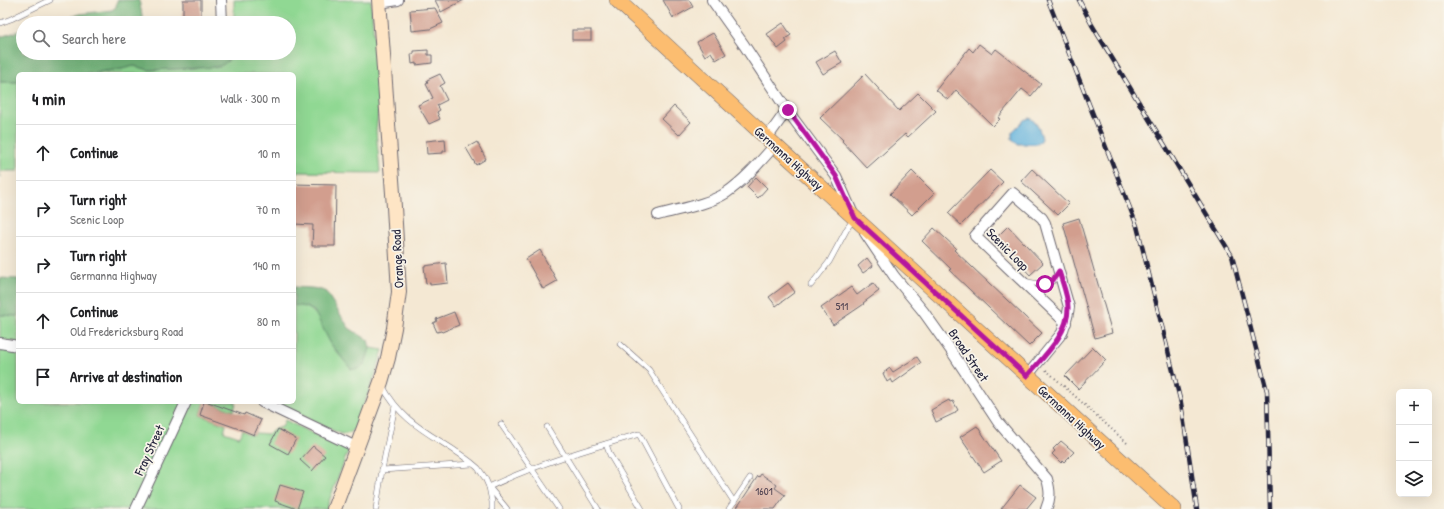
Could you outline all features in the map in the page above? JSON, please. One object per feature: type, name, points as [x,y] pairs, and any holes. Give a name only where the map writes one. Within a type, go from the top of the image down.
[{"type":"main road","name":"Germanna Highway","points":[[617,0],[1027,376],[1171,505]]},
{"type":"main road","name":"Orange Road","points":[[334,509],[381,382],[394,328],[399,292],[394,201],[379,2]]},
{"type":"street","points":[[221,0],[222,16]]},
{"type":"street","points":[[379,2],[398,0]]},
{"type":"street","name":"Broad Street","points":[[712,0],[788,110],[836,176],[855,218],[894,276],[950,348],[998,422],[1047,479],[1050,490],[1050,500],[1046,509]]},
{"type":"street","points":[[658,215],[700,204],[725,193],[750,173],[771,142],[788,110]]},
{"type":"street","name":"Scenic Loop","points":[[1027,376],[1060,336],[1066,323],[1068,307],[1044,220],[1013,193],[975,236],[1066,323]]},
{"type":"street","points":[[0,343],[16,346]]},
{"type":"street","name":"Fray Street","points":[[136,509],[185,404]]},
{"type":"street","points":[[266,404],[356,447]]},
{"type":"lane","points":[[17,16],[50,0]]},
{"type":"lane","points":[[0,22],[16,17]]},
{"type":"lane","points":[[811,285],[829,262],[848,227],[855,218]]},
{"type":"lane","points":[[1020,279],[1038,284],[1045,284],[1053,280],[1059,271]]},
{"type":"lane","points":[[620,344],[648,370],[734,502]]},
{"type":"lane","points":[[381,382],[395,406],[412,424],[472,464],[485,478],[489,487],[492,509]]},
{"type":"lane","points":[[376,509],[395,406]]},
{"type":"lane","points":[[501,424],[559,509]]},
{"type":"lane","points":[[547,427],[598,509]]},
{"type":"lane","points":[[489,487],[520,473],[638,434],[679,509]]},
{"type":"lane","points":[[606,444],[610,455],[642,509]]},
{"type":"lane","points":[[382,470],[472,464]]},
{"type":"lane","points":[[729,509],[750,478]]},
{"type":"lane","points":[[489,487],[507,509]]},
{"type":"path","points":[[1047,371],[1126,443]]},
{"type":"green space","points":[[117,0],[139,0],[142,16],[73,16],[112,10],[116,7]]},
{"type":"green space","points":[[234,0],[371,0],[379,106],[376,131],[380,173],[296,172],[296,72],[97,72],[122,69],[129,66],[150,70],[216,67],[228,60],[296,60],[296,16],[234,16]]},
{"type":"green space","points":[[16,32],[16,60],[228,60],[222,65],[216,67],[150,70],[134,66],[97,72],[16,72],[16,82],[0,82],[0,37]]},
{"type":"green space","points":[[0,82],[16,82],[16,171],[1,171],[0,177]]},
{"type":"green space","points":[[0,278],[16,279],[16,316],[0,315]]},
{"type":"green space","points":[[296,287],[315,288],[326,292],[349,328],[368,340],[370,348],[366,360],[362,366],[351,369],[331,344],[314,311],[306,307],[296,305]]},
{"type":"green space","points":[[296,305],[309,309],[314,313],[333,347],[351,369],[365,364],[370,348],[383,350],[355,428],[350,433],[346,434],[334,431],[278,404],[296,404]]},
{"type":"green space","points":[[0,315],[16,316],[16,343],[0,339]]},
{"type":"green space","points":[[0,346],[16,350],[16,404],[203,404],[200,415],[226,425],[224,432],[239,437],[242,430],[252,435],[256,433],[268,434],[275,429],[282,427],[285,420],[334,444],[349,449],[326,509],[0,509]]},
{"type":"green space","points":[[214,404],[236,404],[234,411]]},
{"type":"water","points":[[1029,118],[1036,124],[1042,139],[1037,144],[1018,144],[1012,139],[1012,132],[1024,120]]},
{"type":"building","points":[[183,0],[201,0],[201,16],[183,16]]},
{"type":"building","points":[[435,0],[464,0],[441,12]]},
{"type":"building","points":[[663,0],[689,0],[693,7],[673,18]]},
{"type":"building","points":[[435,8],[443,23],[430,29],[412,31],[410,10]]},
{"type":"building","points":[[783,23],[791,35],[785,39],[787,42],[778,49],[767,34]]},
{"type":"building","points":[[572,30],[591,30],[591,40],[572,40]]},
{"type":"building","points":[[713,33],[726,54],[716,60],[711,52],[705,56],[697,42]]},
{"type":"building","points":[[979,44],[992,54],[996,49],[1041,84],[1031,96],[1022,89],[993,126],[956,90],[948,100],[936,90],[969,48],[973,52]]},
{"type":"building","points":[[428,50],[428,55],[432,55],[432,63],[412,64],[411,54],[414,54],[414,51]]},
{"type":"building","points":[[835,51],[842,63],[823,74],[816,62]]},
{"type":"building","points":[[440,74],[445,83],[440,86],[447,100],[437,105],[440,110],[437,112],[440,119],[429,124],[418,105],[433,98],[426,84],[428,83],[427,80]]},
{"type":"building","points":[[865,74],[899,111],[918,93],[936,111],[908,137],[905,134],[867,168],[842,141],[843,140],[820,118]]},
{"type":"building","points":[[674,106],[691,122],[679,135],[662,119]]},
{"type":"building","points":[[445,139],[446,151],[443,151],[443,153],[427,154],[426,141]]},
{"type":"building","points":[[477,142],[486,159],[476,165],[466,148]]},
{"type":"building","points":[[1032,169],[1069,204],[1058,215],[1021,181]]},
{"type":"building","points":[[990,170],[1003,182],[961,225],[948,213]]},
{"type":"building","points":[[912,171],[934,193],[912,215],[890,194]]},
{"type":"building","points":[[756,177],[767,188],[758,198],[747,187]]},
{"type":"building","points":[[296,184],[336,185],[335,246],[312,246],[313,225],[296,224]]},
{"type":"building","points":[[1079,218],[1112,333],[1095,338],[1063,223]]},
{"type":"building","points":[[1008,226],[1043,263],[1030,275],[996,238]]},
{"type":"building","points":[[934,228],[956,248],[954,250],[1042,333],[1029,346],[949,270],[951,269],[922,241]]},
{"type":"building","points":[[540,250],[557,281],[543,289],[526,259]]},
{"type":"building","points":[[867,258],[873,266],[863,273],[858,266]]},
{"type":"building","points":[[446,263],[448,283],[426,284],[424,266]]},
{"type":"building","points":[[788,283],[795,292],[776,306],[769,297]]},
{"type":"building","points":[[873,283],[879,291],[863,303],[864,304],[833,325],[821,308],[851,287],[857,295]]},
{"type":"building","points":[[454,312],[459,325],[442,332],[437,332],[433,323],[437,321],[436,319]]},
{"type":"building","points":[[1093,347],[1106,360],[1078,389],[1065,376]]},
{"type":"building","points":[[917,357],[921,363],[893,383],[891,379],[887,382],[883,373],[890,368],[893,372]]},
{"type":"building","points":[[949,400],[950,402],[953,401],[958,410],[936,422],[931,410]]},
{"type":"building","points":[[203,404],[214,404],[244,415],[245,413],[261,420],[254,435],[200,415]]},
{"type":"building","points":[[977,426],[1001,461],[984,472],[960,437]]},
{"type":"building","points":[[278,429],[296,439],[288,454],[270,444]]},
{"type":"building","points":[[1061,441],[1074,452],[1061,463],[1052,454],[1055,451],[1053,449]]},
{"type":"building","points":[[313,446],[325,456],[312,471],[300,460]]},
{"type":"building","points":[[761,474],[777,485],[775,488],[785,495],[775,509],[736,509],[758,476],[759,477]]},
{"type":"building","points":[[280,485],[303,492],[297,509],[275,501]]},
{"type":"building","points":[[1020,485],[1036,497],[1026,509],[1001,509]]},
{"type":"railway","points":[[1048,0],[1137,226],[1181,403],[1197,509]]},
{"type":"railway","points":[[1079,0],[1092,25],[1232,256],[1267,391],[1270,509]]},
{"type":"route","points":[[788,110],[836,176],[855,218],[1027,376],[1053,346],[1062,333],[1068,314],[1068,304],[1059,271],[1056,278],[1045,284]]}]
